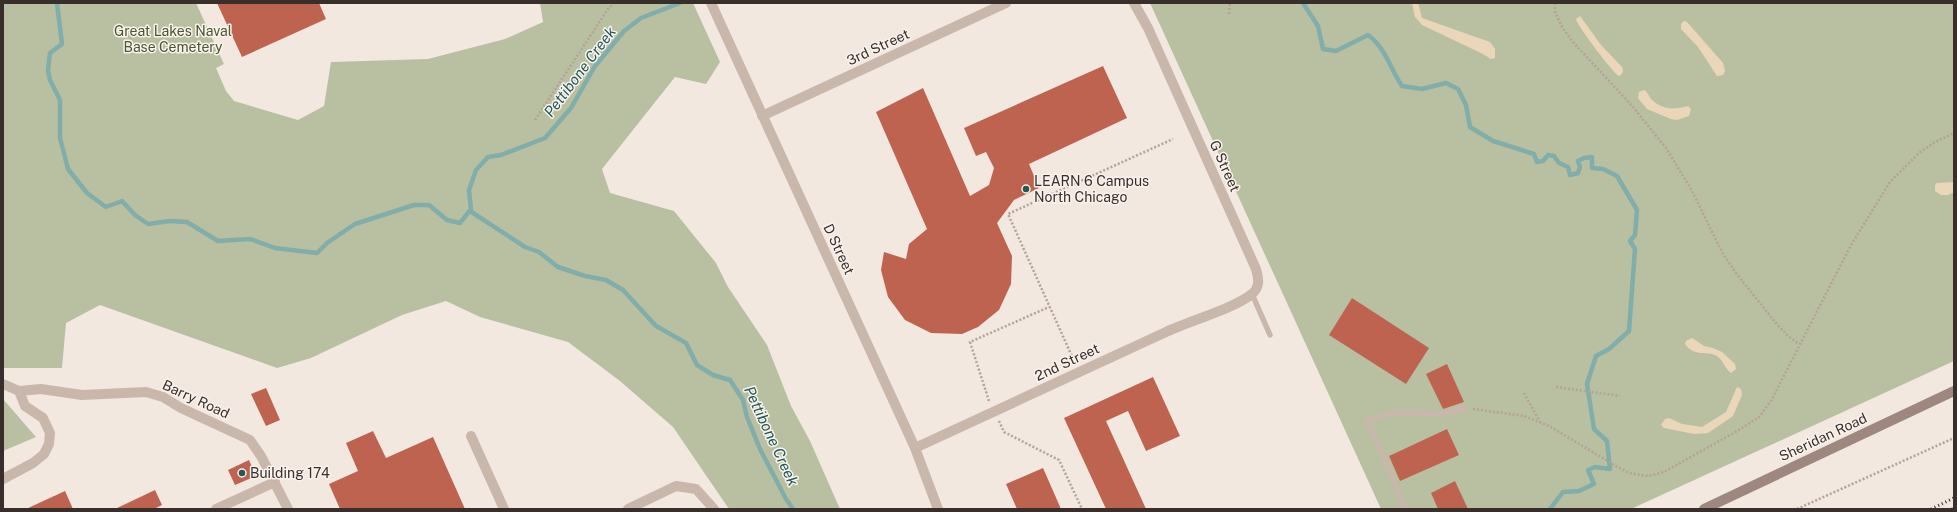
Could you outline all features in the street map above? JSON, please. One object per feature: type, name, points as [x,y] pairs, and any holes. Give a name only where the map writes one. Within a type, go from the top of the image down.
[{"type":"main road","name":"Sheridan Road","points":[[1704,509],[1954,391]]},
{"type":"street","name":"D Street","points":[[711,3],[915,448],[938,509]]},
{"type":"street","name":"3rd Street","points":[[762,116],[1006,3]]},
{"type":"street","name":"G Street","points":[[1134,3],[1148,28],[1256,269],[1259,282],[1257,288],[1252,294]]},
{"type":"street","name":"2nd Street","points":[[915,448],[1176,327],[1231,305],[1252,294]]},
{"type":"street","name":"Barry Road","points":[[3,384],[18,391],[41,389],[82,395],[146,392],[163,397],[181,408],[250,440],[261,456],[288,509]]},
{"type":"street","points":[[3,479],[33,463],[44,454],[50,433],[43,418],[25,406],[18,391]]},
{"type":"street","points":[[471,436],[504,509]]},
{"type":"street","points":[[216,509],[275,482]]},
{"type":"street","points":[[628,509],[676,486],[696,489],[714,509]]},
{"type":"lane","points":[[1252,294],[1270,335]]},
{"type":"lane","points":[[1404,509],[1367,419],[1399,412],[1442,414],[1464,408]]},
{"type":"path","points":[[535,120],[608,9],[614,3]]},
{"type":"path","points":[[1229,14],[1230,3]]},
{"type":"path","points":[[1555,3],[1555,12],[1562,27],[1572,41],[1632,107],[1666,148],[1691,189],[1727,260],[1774,322],[1788,336],[1800,344]]},
{"type":"path","points":[[1464,408],[1504,412],[1524,416],[1540,422],[1603,460],[1629,473],[1648,476],[1664,472],[1746,426],[1759,417],[1771,401],[1851,245],[1890,182],[1919,153],[1935,142],[1954,133]]},
{"type":"path","points":[[1076,365],[1008,214],[1173,139]]},
{"type":"path","points":[[1556,387],[1620,396]]},
{"type":"path","points":[[1524,393],[1540,422]]},
{"type":"path","points":[[1797,509],[1954,438]]},
{"type":"green space","name":"Great Lakes Naval Base Cemetery","points":[[3,3],[196,3],[224,64],[216,68],[226,91],[234,101],[298,120],[324,106],[331,62],[428,59],[505,39],[543,22],[540,3],[693,3],[720,62],[706,84],[675,77],[602,169],[610,193],[674,211],[716,263],[728,287],[767,345],[791,406],[810,441],[840,509],[729,509],[673,427],[620,381],[568,342],[480,317],[446,301],[402,315],[311,358],[277,368],[100,305],[66,323],[62,368],[3,368]]},
{"type":"green space","points":[[1150,3],[1954,3],[1954,361],[1631,509],[1381,509]]},
{"type":"green space","points":[[3,399],[36,437],[3,451]]},
{"type":"sand","points":[[1412,3],[1418,3],[1422,18],[1490,42],[1495,49],[1495,58],[1491,59],[1422,25],[1415,17]]},
{"type":"sand","points":[[1580,16],[1601,45],[1622,67],[1623,71],[1621,75],[1619,76],[1610,67],[1582,30],[1576,19]]},
{"type":"sand","points":[[1684,21],[1687,22],[1723,63],[1725,71],[1723,75],[1717,76],[1698,47],[1681,29],[1681,24]]},
{"type":"sand","points":[[1644,90],[1652,100],[1660,106],[1678,108],[1688,106],[1691,109],[1689,116],[1677,120],[1671,119],[1647,109],[1638,98],[1639,92]]},
{"type":"sand","points":[[1954,182],[1954,192],[1948,195],[1941,195],[1935,191],[1935,185],[1937,183]]},
{"type":"sand","points":[[1692,338],[1704,346],[1722,352],[1735,364],[1736,369],[1731,373],[1717,356],[1693,351],[1685,344],[1686,341]]},
{"type":"sand","points":[[1737,387],[1741,389],[1742,395],[1733,416],[1708,433],[1694,434],[1664,428],[1661,425],[1665,419],[1669,418],[1682,424],[1702,427],[1726,412]]},
{"type":"building","points":[[217,3],[319,3],[326,19],[242,57]]},
{"type":"building","points":[[1103,66],[1127,118],[1029,164],[1039,188],[1014,200],[997,223],[1012,256],[1011,284],[999,310],[978,327],[962,334],[931,333],[905,320],[888,297],[881,270],[884,252],[906,259],[909,244],[927,229],[876,112],[923,88],[970,196],[989,185],[994,168],[986,152],[976,156],[964,128]]},
{"type":"building","points":[[1352,298],[1429,348],[1406,384],[1329,335]]},
{"type":"building","points":[[1447,364],[1464,402],[1443,409],[1426,374]]},
{"type":"building","points":[[1153,377],[1180,436],[1146,451],[1128,411],[1106,421],[1146,509],[1106,509],[1064,418]]},
{"type":"building","points":[[266,388],[280,420],[266,426],[251,394]]},
{"type":"building","points":[[1447,429],[1459,455],[1400,481],[1389,456]]},
{"type":"building","points":[[373,431],[386,458],[433,437],[465,509],[340,509],[329,484],[358,471],[346,443]]},
{"type":"building","name":"Building 174","points":[[249,460],[256,476],[235,485],[228,470]]},
{"type":"building","points":[[1043,468],[1061,509],[1017,509],[1006,484]]},
{"type":"building","points":[[1455,481],[1468,509],[1438,509],[1431,493]]},
{"type":"building","points":[[155,490],[162,505],[154,509],[115,509]]},
{"type":"building","points":[[65,491],[73,509],[26,509]]},
{"type":"waterway","name":"Pettibone Creek","points":[[57,3],[62,44],[50,53],[48,70],[50,80],[60,100],[60,138],[68,169],[87,193],[106,207],[122,201],[135,215],[148,224],[170,221],[187,222],[218,241],[250,239],[275,248],[317,253],[327,243],[355,224],[414,205],[429,205],[447,220],[460,223],[471,209],[469,190],[476,170],[488,157],[501,155],[545,138],[571,108],[595,66],[624,31],[641,18],[680,3]]},
{"type":"waterway","name":"Pettibone Creek","points":[[1303,3],[1318,26],[1323,49],[1336,51],[1368,35],[1379,46],[1402,86],[1422,89],[1446,83],[1458,89],[1466,105],[1470,127],[1493,141],[1534,154],[1537,162],[1543,161],[1548,155],[1554,156],[1559,163],[1568,167],[1570,175],[1578,173],[1580,167],[1578,161],[1584,158],[1592,157],[1592,168],[1603,169],[1617,176],[1637,210],[1635,235],[1630,241],[1635,249],[1629,331],[1609,349],[1596,356],[1587,384],[1594,429],[1607,441],[1610,469],[1595,467],[1588,470],[1594,484],[1579,491],[1563,492],[1550,509]]},
{"type":"waterway","name":"Pettibone Creek","points":[[470,211],[525,247],[539,252],[558,267],[585,276],[606,280],[623,290],[656,326],[686,343],[697,365],[713,375],[730,380],[743,400],[747,417],[760,449],[786,499],[793,509]]},
{"type":"railway","points":[[1931,509],[1954,498]]},
{"type":"place","name":"LEARN 6 Campus North Chicago","points":[[1026,189]]},
{"type":"place","name":"Building 174","points":[[242,473]]}]
